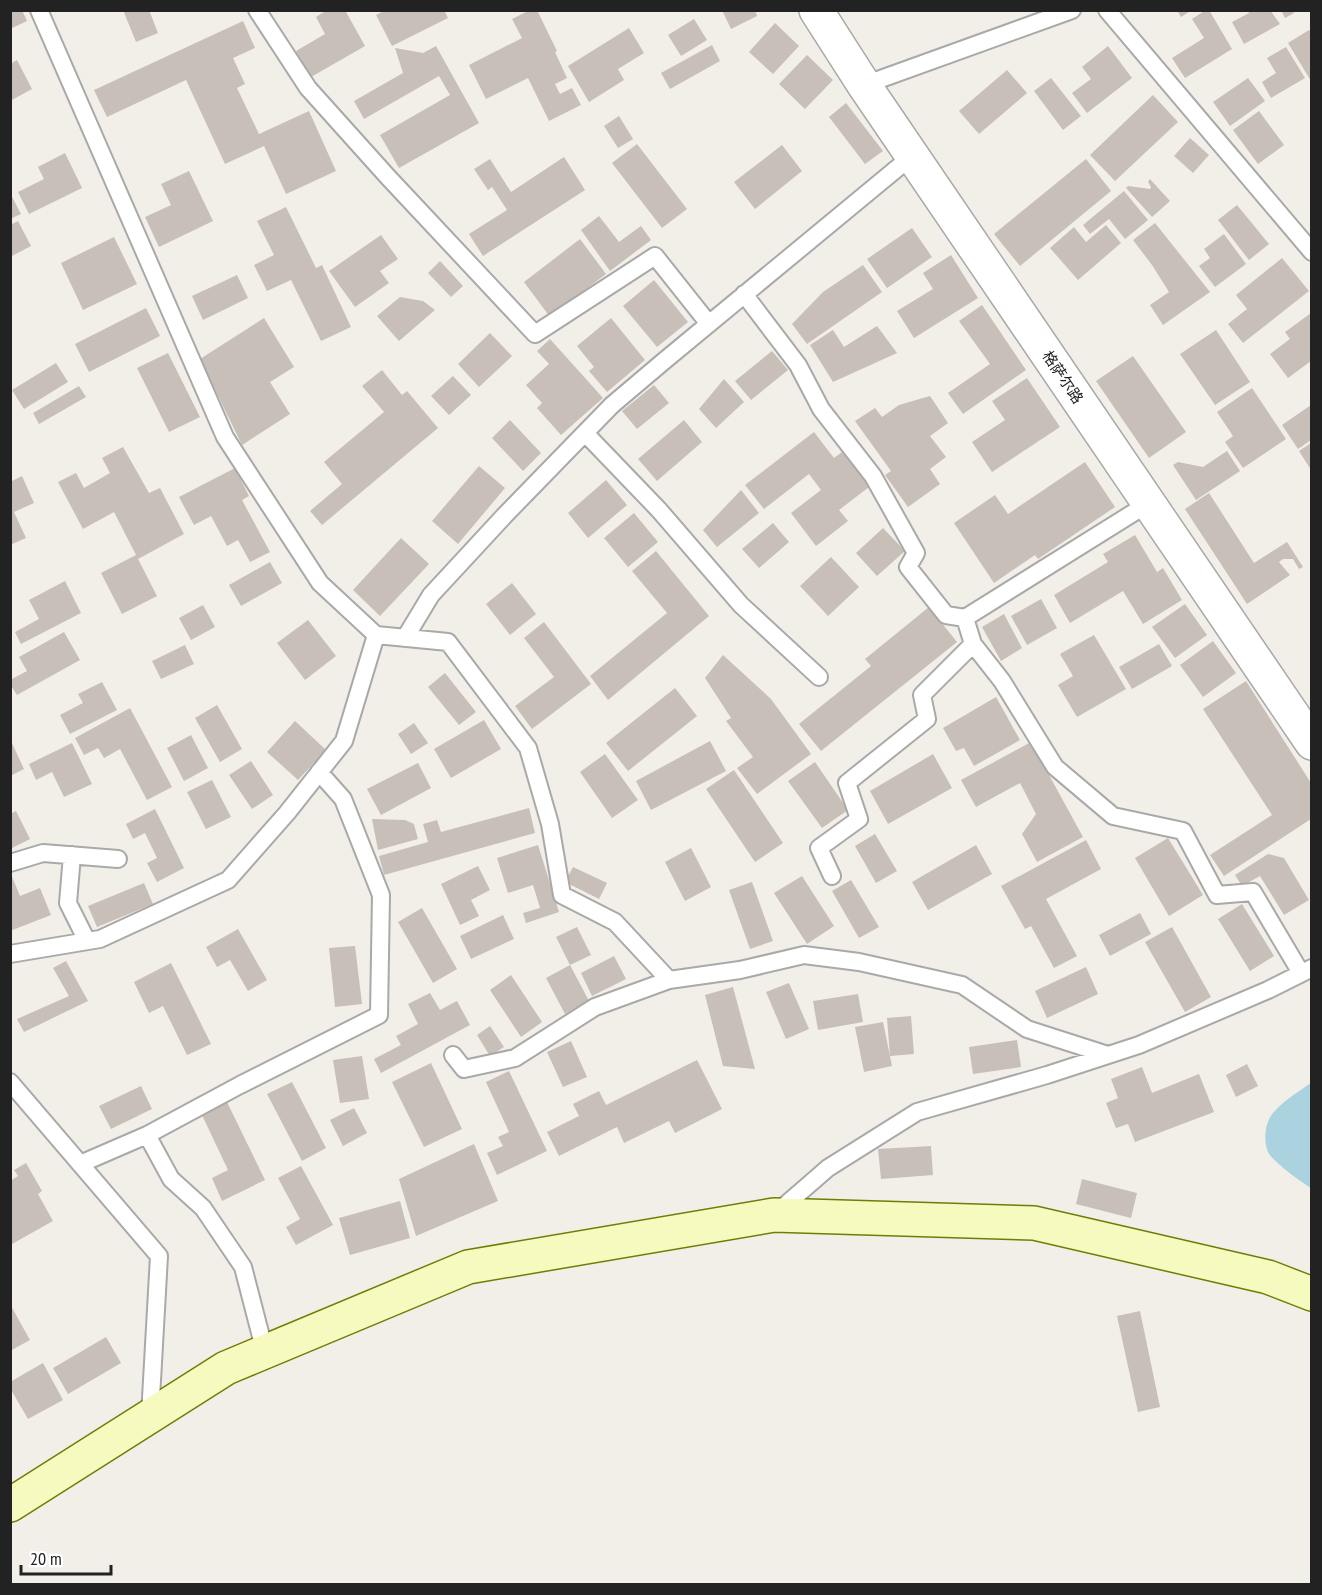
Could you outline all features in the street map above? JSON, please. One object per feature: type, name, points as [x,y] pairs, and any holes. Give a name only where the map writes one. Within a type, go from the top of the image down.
[{"type":"street","name":"格萨尔路","points":[[816,10],[864,86],[1311,743]]},
{"type":"street","points":[[10,1505],[226,1368],[468,1267],[774,1215],[1034,1223],[1268,1277],[1311,1294]]},
{"type":"lane","points":[[39,10],[225,437],[320,583],[375,635],[448,642],[528,748],[550,824],[562,895],[615,922],[669,980]]},
{"type":"lane","points":[[257,10],[308,88],[535,334],[655,256],[709,324]]},
{"type":"lane","points":[[864,86],[1072,10]]},
{"type":"lane","points":[[1107,10],[1311,252]]},
{"type":"lane","points":[[405,638],[431,594],[612,405],[912,156]]},
{"type":"lane","points":[[744,294],[798,365],[821,409],[873,476],[916,553],[908,567],[946,615],[966,618],[1149,503]]},
{"type":"lane","points":[[585,433],[659,510],[741,605],[819,677]]},
{"type":"lane","points":[[774,1215],[828,1168],[917,1112],[1047,1075],[1139,1045],[1268,990],[1306,971],[1253,892],[1217,895],[1183,831],[1113,816],[1055,767],[1002,681],[973,644],[966,618]]},
{"type":"lane","points":[[10,954],[100,939],[228,880],[287,813],[344,741],[375,635]]},
{"type":"lane","points":[[832,876],[819,848],[859,819],[847,783],[927,719],[922,695],[973,644]]},
{"type":"lane","points":[[80,1164],[147,1135],[379,1014],[381,895],[343,799],[320,772]]},
{"type":"lane","points":[[10,862],[43,853],[118,859]]},
{"type":"lane","points":[[72,855],[68,903],[87,941]]},
{"type":"lane","points":[[453,1055],[464,1069],[515,1058],[595,1007],[669,980],[740,970],[804,954],[859,962],[962,985],[1027,1029],[1108,1055]]},
{"type":"lane","points":[[10,1082],[159,1256],[150,1416]]},
{"type":"lane","points":[[147,1135],[171,1179],[203,1208],[243,1267],[265,1352]]},
{"type":"water","points":[[1311,1083],[1311,1188],[1275,1161],[1266,1147],[1265,1136],[1267,1125],[1274,1112]]},
{"type":"building","points":[[10,10],[22,10],[27,21],[10,29]]},
{"type":"building","points":[[123,10],[149,10],[158,33],[136,42]]},
{"type":"building","points":[[327,10],[345,10],[365,46],[311,77],[296,51],[325,34],[316,17]]},
{"type":"building","points":[[386,10],[444,10],[448,18],[392,46],[376,15]]},
{"type":"building","points":[[530,10],[537,10],[567,78],[555,84],[560,94],[572,88],[581,105],[549,121],[528,78],[486,99],[469,65],[522,38],[512,19]]},
{"type":"building","points":[[722,10],[755,10],[757,16],[731,29]]},
{"type":"building","points":[[1177,10],[1192,10],[1181,17]]},
{"type":"building","points":[[1209,10],[1232,49],[1185,78],[1172,58],[1204,38],[1192,19]]},
{"type":"building","points":[[1248,10],[1270,10],[1280,24],[1244,44],[1232,22],[1249,13]]},
{"type":"building","points":[[1281,10],[1293,10],[1294,13],[1285,18]]},
{"type":"building","points":[[694,19],[707,40],[681,56],[668,35]]},
{"type":"building","points":[[243,21],[255,48],[233,58],[245,84],[237,88],[259,134],[309,111],[336,171],[286,194],[264,146],[225,164],[186,80],[107,117],[94,90]]},
{"type":"building","points":[[775,23],[799,46],[773,74],[749,52]]},
{"type":"building","points":[[629,28],[644,53],[618,69],[624,80],[589,102],[568,66]]},
{"type":"building","points":[[1309,30],[1311,33],[1311,81],[1288,43]]},
{"type":"building","points":[[712,45],[720,61],[670,89],[661,73]]},
{"type":"building","points":[[436,46],[479,123],[399,168],[380,135],[450,95],[439,76],[364,119],[354,101],[403,73],[395,48],[423,53]]},
{"type":"building","points":[[1108,46],[1132,78],[1087,113],[1072,93],[1091,79],[1082,67]]},
{"type":"building","points":[[1286,47],[1305,78],[1271,98],[1262,82],[1276,73],[1267,58]]},
{"type":"building","points":[[807,55],[833,80],[805,109],[779,84]]},
{"type":"building","points":[[17,60],[32,89],[10,101],[10,64]]},
{"type":"building","points":[[1007,70],[1027,93],[979,134],[959,111]]},
{"type":"building","points":[[1051,78],[1081,116],[1063,130],[1034,91]]},
{"type":"building","points":[[1248,78],[1265,101],[1230,126],[1213,102]]},
{"type":"building","points":[[1153,95],[1178,122],[1115,181],[1090,155]]},
{"type":"building","points":[[846,103],[883,151],[865,164],[829,117]]},
{"type":"building","points":[[1259,111],[1284,145],[1258,164],[1233,130]]},
{"type":"building","points":[[619,116],[633,139],[618,148],[604,126]]},
{"type":"building","points":[[1190,138],[1209,155],[1193,173],[1174,156]]},
{"type":"building","points":[[637,144],[687,209],[662,228],[612,163]]},
{"type":"building","points":[[782,145],[802,171],[755,209],[734,182]]},
{"type":"building","points":[[65,153],[82,188],[29,214],[18,192],[44,179],[38,167]]},
{"type":"building","points":[[564,157],[585,190],[483,256],[469,234],[507,210],[492,187],[488,190],[474,169],[490,159],[511,192]]},
{"type":"building","points":[[1086,159],[1111,191],[1020,266],[994,234]]},
{"type":"building","points":[[189,171],[213,221],[159,247],[145,217],[171,205],[161,184]]},
{"type":"building","points":[[1150,179],[1170,201],[1152,217],[1126,188],[1128,186],[1150,189],[1148,182]]},
{"type":"building","points":[[1124,191],[1148,220],[1125,239],[1109,219],[1090,234],[1083,225]]},
{"type":"building","points":[[10,193],[21,214],[10,219]]},
{"type":"building","points":[[1237,205],[1269,244],[1249,260],[1218,220]]},
{"type":"building","points":[[286,207],[316,268],[322,265],[351,327],[321,341],[291,280],[267,291],[254,265],[274,255],[257,221]]},
{"type":"building","points":[[599,216],[619,242],[641,226],[651,240],[610,271],[581,230]]},
{"type":"building","points":[[18,221],[31,246],[10,257],[10,225]]},
{"type":"building","points":[[1155,223],[1210,292],[1163,325],[1150,305],[1169,292],[1133,240]]},
{"type":"building","points":[[1106,225],[1121,243],[1078,280],[1050,248],[1074,227],[1086,242]]},
{"type":"building","points":[[912,228],[932,257],[887,288],[867,259]]},
{"type":"building","points":[[1224,234],[1246,264],[1215,287],[1199,266],[1210,258],[1204,249]]},
{"type":"building","points":[[381,235],[398,259],[380,271],[389,283],[355,307],[329,271]]},
{"type":"building","points":[[114,237],[137,284],[83,310],[61,263]]},
{"type":"building","points":[[580,239],[606,274],[550,317],[524,282]]},
{"type":"building","points":[[951,255],[978,298],[914,338],[897,311],[933,289],[923,273]]},
{"type":"building","points":[[1282,258],[1309,291],[1243,343],[1228,324],[1247,309],[1236,295]]},
{"type":"building","points":[[440,261],[463,286],[451,297],[428,273]]},
{"type":"building","points":[[863,265],[882,292],[807,344],[792,324],[823,292]]},
{"type":"building","points":[[237,275],[248,298],[203,320],[192,296]]},
{"type":"building","points":[[654,280],[688,322],[657,347],[623,306]]},
{"type":"building","points":[[400,297],[423,301],[435,310],[399,341],[377,316]]},
{"type":"building","points":[[982,305],[1026,370],[963,414],[948,393],[990,364],[959,321]]},
{"type":"building","points":[[146,308],[160,336],[89,372],[75,344]]},
{"type":"building","points":[[1311,313],[1311,361],[1288,378],[1270,354],[1290,339],[1285,332]]},
{"type":"building","points":[[264,318],[294,367],[270,382],[290,414],[242,445],[200,359]]},
{"type":"building","points":[[611,318],[645,360],[607,392],[589,371],[594,367],[577,346]]},
{"type":"building","points":[[877,326],[897,353],[833,382],[810,345],[833,330],[844,347]]},
{"type":"building","points":[[1216,330],[1250,382],[1215,405],[1180,354]]},
{"type":"building","points":[[490,333],[512,356],[479,387],[458,364]]},
{"type":"building","points":[[550,339],[603,398],[561,435],[537,408],[542,403],[526,385],[549,364],[537,351]]},
{"type":"building","points":[[772,351],[788,370],[751,400],[735,381]]},
{"type":"building","points":[[168,353],[200,417],[169,432],[137,368]]},
{"type":"building","points":[[1133,356],[1186,432],[1149,458],[1096,381]]},
{"type":"building","points":[[56,363],[68,382],[24,409],[12,390]]},
{"type":"building","points":[[382,370],[402,395],[407,391],[438,428],[322,525],[310,511],[342,484],[324,462],[384,412],[362,386]]},
{"type":"building","points":[[453,376],[471,395],[449,415],[431,396]]},
{"type":"building","points":[[1027,378],[1060,427],[992,472],[972,442],[1005,420],[992,401]]},
{"type":"building","points":[[724,379],[744,402],[716,428],[699,409]]},
{"type":"building","points":[[654,385],[669,403],[637,429],[622,411]]},
{"type":"building","points":[[79,386],[86,397],[39,424],[33,413]]},
{"type":"building","points":[[1252,388],[1286,439],[1243,468],[1225,442],[1233,436],[1217,412]]},
{"type":"building","points":[[930,396],[948,423],[930,436],[946,457],[930,469],[940,484],[908,507],[885,475],[891,471],[855,421],[875,408],[882,417],[899,405]]},
{"type":"building","points":[[1311,405],[1311,440],[1298,449],[1282,425]]},
{"type":"building","points":[[510,420],[541,453],[523,471],[492,438]]},
{"type":"building","points":[[684,420],[702,442],[657,481],[638,459]]},
{"type":"building","points":[[814,432],[834,458],[842,452],[869,487],[839,510],[848,521],[816,546],[791,513],[821,490],[809,474],[764,509],[745,485]]},
{"type":"building","points":[[1311,443],[1311,470],[1299,451]]},
{"type":"building","points":[[123,447],[149,493],[160,488],[184,534],[138,559],[157,596],[122,614],[101,573],[136,555],[114,512],[83,529],[58,482],[76,473],[84,488],[110,473],[102,458]]},
{"type":"building","points":[[1227,451],[1240,471],[1196,500],[1173,465],[1178,462],[1203,467]]},
{"type":"building","points":[[1085,462],[1115,507],[1038,559],[1035,555],[994,583],[954,523],[995,495],[1008,514]]},
{"type":"building","points":[[479,466],[505,488],[458,544],[432,521]]},
{"type":"building","points":[[235,468],[249,496],[242,500],[270,552],[250,562],[238,540],[227,546],[211,516],[194,525],[179,497]]},
{"type":"building","points":[[22,476],[34,503],[14,512],[26,538],[10,545],[10,482]]},
{"type":"building","points":[[606,480],[627,505],[588,538],[568,513]]},
{"type":"building","points":[[741,490],[759,513],[717,547],[703,530]]},
{"type":"building","points":[[1209,493],[1254,563],[1287,542],[1303,567],[1299,569],[1293,559],[1283,559],[1279,562],[1290,575],[1247,604],[1185,509]]},
{"type":"building","points":[[634,513],[658,542],[628,567],[604,538]]},
{"type":"building","points":[[773,523],[789,542],[759,568],[742,549]]},
{"type":"building","points":[[883,528],[905,551],[877,576],[856,553]]},
{"type":"building","points":[[1135,535],[1157,572],[1163,568],[1182,600],[1143,624],[1123,591],[1070,623],[1054,595],[1108,562],[1103,554]]},
{"type":"building","points":[[401,538],[429,564],[380,616],[353,590]]},
{"type":"building","points":[[656,551],[709,616],[608,700],[590,676],[667,613],[632,571]]},
{"type":"building","points":[[831,557],[859,587],[828,616],[800,586]]},
{"type":"building","points":[[270,562],[282,583],[241,606],[229,585]]},
{"type":"building","points":[[65,581],[81,613],[21,644],[15,632],[39,619],[29,600]]},
{"type":"building","points":[[512,583],[536,614],[510,635],[486,604]]},
{"type":"building","points":[[1041,599],[1057,628],[1027,645],[1011,616]]},
{"type":"building","points":[[1185,604],[1207,635],[1175,658],[1152,627]]},
{"type":"building","points":[[203,605],[215,627],[191,640],[179,618]]},
{"type":"building","points":[[929,607],[957,642],[821,751],[799,724],[871,666],[865,659]]},
{"type":"building","points":[[1004,614],[1022,648],[1001,661],[982,627]]},
{"type":"building","points":[[308,620],[336,656],[305,680],[277,643]]},
{"type":"building","points":[[544,622],[591,684],[532,729],[515,706],[554,677],[524,638]]},
{"type":"building","points":[[64,632],[80,660],[17,695],[10,680],[27,671],[19,657]]},
{"type":"building","points":[[1094,635],[1126,689],[1077,717],[1058,685],[1073,676],[1060,654]]},
{"type":"building","points":[[1213,641],[1236,673],[1203,697],[1180,665]]},
{"type":"building","points":[[1159,644],[1172,666],[1132,689],[1119,667]]},
{"type":"building","points":[[185,645],[194,664],[161,679],[152,661]]},
{"type":"building","points":[[723,655],[771,699],[811,754],[757,794],[737,768],[753,757],[726,721],[731,718],[705,678]]},
{"type":"building","points":[[445,673],[476,712],[459,725],[428,687]]},
{"type":"building","points":[[1246,681],[1311,783],[1311,819],[1224,876],[1210,855],[1272,815],[1203,709]]},
{"type":"building","points":[[102,682],[117,710],[70,734],[60,715],[83,703],[78,694]]},
{"type":"building","points":[[675,688],[697,716],[628,771],[606,743]]},
{"type":"building","points":[[996,697],[1020,740],[974,766],[964,748],[956,751],[943,728]]},
{"type":"building","points":[[217,705],[242,749],[220,762],[195,718]]},
{"type":"building","points":[[130,708],[172,787],[147,800],[120,749],[104,758],[98,748],[84,755],[75,738]]},
{"type":"building","points":[[484,720],[501,749],[451,778],[434,749]]},
{"type":"building","points":[[295,721],[326,750],[298,780],[267,752]]},
{"type":"building","points":[[414,723],[428,743],[411,754],[398,734]]},
{"type":"building","points":[[191,735],[208,768],[184,781],[167,748]]},
{"type":"building","points":[[10,739],[24,769],[10,776]]},
{"type":"building","points":[[710,741],[726,771],[651,810],[636,781]]},
{"type":"building","points":[[1031,742],[1083,837],[1037,862],[1022,834],[1036,814],[1020,783],[976,807],[961,780]]},
{"type":"building","points":[[72,743],[92,784],[64,797],[52,772],[36,780],[29,764]]},
{"type":"building","points":[[605,754],[638,800],[612,818],[580,772]]},
{"type":"building","points":[[933,754],[952,788],[888,824],[870,791]]},
{"type":"building","points":[[251,761],[273,795],[252,809],[229,775]]},
{"type":"building","points":[[815,762],[848,810],[822,828],[788,781]]},
{"type":"building","points":[[418,763],[431,788],[381,815],[367,789]]},
{"type":"building","points":[[734,770],[783,843],[755,862],[706,789]]},
{"type":"building","points":[[212,780],[231,817],[206,829],[187,792]]},
{"type":"building","points":[[529,808],[535,833],[384,875],[379,856],[428,842],[423,824],[437,820],[441,832]]},
{"type":"building","points":[[155,809],[184,868],[157,882],[147,863],[157,858],[145,833],[133,839],[126,824]]},
{"type":"building","points":[[16,811],[30,839],[10,849],[10,814]]},
{"type":"building","points":[[372,819],[405,820],[414,824],[418,839],[378,850]]},
{"type":"building","points":[[875,834],[897,871],[876,883],[855,846]]},
{"type":"building","points":[[1168,838],[1203,895],[1169,916],[1135,858]]},
{"type":"building","points":[[1086,840],[1101,869],[1046,899],[1077,956],[1054,968],[1031,926],[1025,929],[1001,886]]},
{"type":"building","points":[[538,845],[559,912],[526,923],[523,913],[540,908],[533,885],[508,893],[497,858]]},
{"type":"building","points":[[976,845],[992,874],[928,910],[912,882]]},
{"type":"building","points":[[691,848],[711,887],[685,901],[665,862]]},
{"type":"building","points":[[1268,854],[1284,858],[1309,900],[1284,915],[1260,876],[1242,886],[1235,875]]},
{"type":"building","points":[[478,866],[490,890],[471,900],[479,916],[460,925],[441,884]]},
{"type":"building","points":[[573,867],[607,883],[599,899],[565,882]]},
{"type":"building","points":[[11,874],[20,896],[40,888],[51,915],[10,931]]},
{"type":"building","points":[[802,876],[834,926],[807,944],[774,893]]},
{"type":"building","points":[[851,880],[879,927],[859,938],[832,891]]},
{"type":"building","points":[[752,882],[773,941],[750,949],[729,890]]},
{"type":"building","points":[[144,883],[153,904],[97,927],[88,906]]},
{"type":"building","points":[[1242,904],[1274,956],[1250,971],[1218,919]]},
{"type":"building","points":[[422,908],[457,969],[433,983],[398,922]]},
{"type":"building","points":[[1140,913],[1151,934],[1110,956],[1099,935]]},
{"type":"building","points":[[503,915],[514,939],[471,959],[460,936]]},
{"type":"building","points":[[577,927],[591,955],[570,965],[556,937]]},
{"type":"building","points":[[1172,927],[1211,997],[1185,1012],[1145,942]]},
{"type":"building","points":[[238,929],[267,980],[248,991],[230,960],[217,967],[206,947]]},
{"type":"building","points":[[355,946],[362,1004],[335,1007],[329,948]]},
{"type":"building","points":[[614,956],[626,979],[592,996],[581,973]]},
{"type":"building","points":[[66,961],[88,1001],[24,1032],[17,1019],[69,996],[53,968]]},
{"type":"building","points":[[171,963],[211,1044],[187,1055],[163,1006],[149,1013],[134,982]]},
{"type":"building","points":[[570,965],[589,1001],[565,1014],[546,978]]},
{"type":"building","points":[[1086,967],[1098,994],[1047,1018],[1035,991]]},
{"type":"building","points":[[511,975],[542,1022],[521,1037],[490,990]]},
{"type":"building","points":[[789,983],[809,1029],[786,1039],[766,992]]},
{"type":"building","points":[[733,987],[755,1069],[723,1066],[705,995]]},
{"type":"building","points":[[430,993],[440,1010],[457,1001],[470,1025],[381,1073],[374,1059],[401,1045],[396,1036],[418,1024],[408,1004]]},
{"type":"building","points":[[858,994],[863,1022],[818,1030],[813,1001]]},
{"type":"building","points":[[911,1016],[914,1054],[890,1056],[887,1018]]},
{"type":"building","points":[[883,1022],[892,1066],[864,1072],[855,1027]]},
{"type":"building","points":[[490,1026],[504,1047],[490,1056],[477,1035]]},
{"type":"building","points":[[1017,1040],[1021,1067],[973,1074],[969,1047]]},
{"type":"building","points":[[571,1041],[587,1077],[563,1087],[547,1052]]},
{"type":"building","points":[[362,1056],[369,1099],[340,1103],[333,1060]]},
{"type":"building","points":[[697,1060],[722,1109],[675,1133],[669,1121],[624,1143],[617,1127],[559,1156],[547,1132],[579,1116],[573,1104],[599,1091],[606,1105]]},
{"type":"building","points":[[431,1063],[462,1129],[424,1147],[392,1082]]},
{"type":"building","points":[[1247,1064],[1258,1086],[1236,1097],[1226,1075]]},
{"type":"building","points":[[1142,1067],[1152,1093],[1199,1074],[1214,1112],[1135,1142],[1128,1124],[1116,1128],[1106,1103],[1118,1098],[1111,1079]]},
{"type":"building","points":[[509,1071],[547,1151],[497,1175],[487,1153],[503,1146],[498,1137],[509,1132],[486,1082]]},
{"type":"building","points":[[292,1082],[326,1148],[302,1161],[267,1094]]},
{"type":"building","points":[[141,1086],[152,1109],[111,1129],[99,1106]]},
{"type":"building","points":[[227,1102],[265,1180],[222,1201],[212,1178],[228,1170],[202,1115]]},
{"type":"building","points":[[354,1108],[367,1133],[343,1146],[330,1120]]},
{"type":"building","points":[[474,1144],[498,1201],[416,1236],[399,1179]]},
{"type":"building","points":[[931,1146],[933,1175],[881,1179],[878,1149]]},
{"type":"building","points":[[26,1163],[42,1191],[38,1194],[53,1221],[12,1244],[10,1241],[10,1181],[18,1176],[14,1170]]},
{"type":"building","points":[[301,1166],[333,1225],[296,1245],[286,1227],[300,1219],[278,1178]]},
{"type":"building","points":[[1082,1179],[1137,1193],[1131,1218],[1076,1204]]},
{"type":"building","points":[[400,1201],[410,1238],[350,1255],[339,1218]]},
{"type":"building","points":[[10,1304],[30,1340],[10,1351]]},
{"type":"building","points":[[1140,1311],[1160,1407],[1138,1412],[1117,1316]]},
{"type":"building","points":[[106,1337],[121,1363],[68,1394],[53,1368]]},
{"type":"building","points":[[43,1363],[63,1400],[28,1419],[10,1388],[10,1382]]}]
